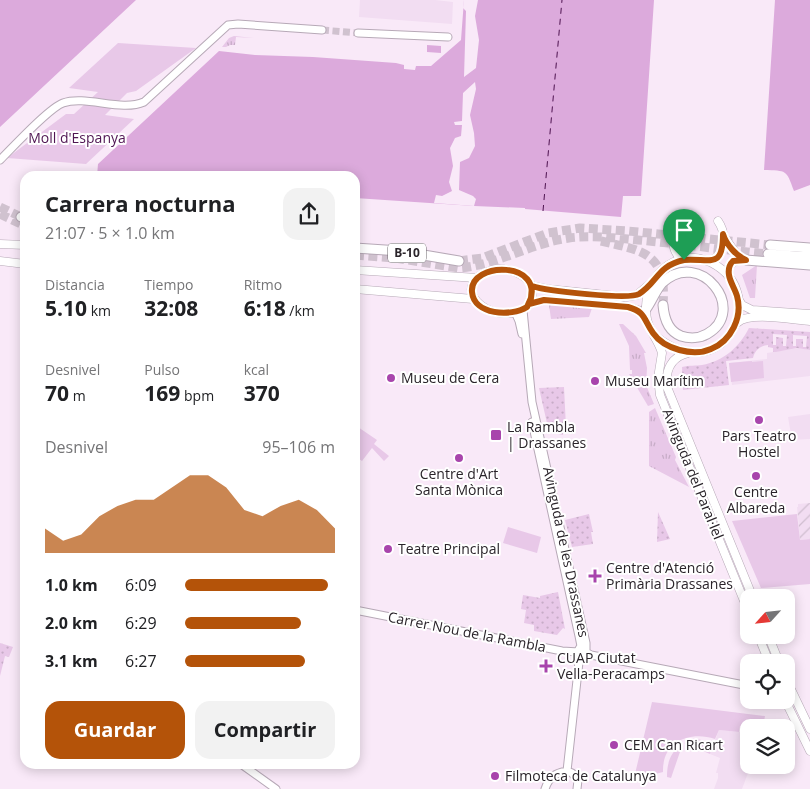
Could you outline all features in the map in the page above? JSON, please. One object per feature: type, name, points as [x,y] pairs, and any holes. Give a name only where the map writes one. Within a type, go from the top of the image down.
[{"type":"highway","name":"B-10","points":[[360,248],[400,251],[460,261]]},
{"type":"highway","points":[[810,248],[769,249],[810,257]]},
{"type":"highway","points":[[746,260],[810,265]]},
{"type":"highway","points":[[646,309],[660,286],[667,279],[681,273],[694,273],[708,279],[718,290],[723,304],[720,320],[714,328],[705,335],[696,338],[683,337],[668,325],[664,316],[663,305]]},
{"type":"main road","points":[[679,220],[675,231],[674,250],[684,260]]},
{"type":"main road","points":[[532,286],[626,296],[637,295],[663,269],[675,262],[715,259],[720,254],[723,246],[722,227],[718,221]]},
{"type":"main road","points":[[723,234],[738,256],[746,260]]},
{"type":"main road","points":[[0,244],[20,245]]},
{"type":"main road","points":[[730,280],[729,268],[731,263],[738,260],[746,260]]},
{"type":"main road","points":[[0,261],[20,263]]},
{"type":"main road","points":[[707,261],[719,268],[730,280],[742,305],[752,310],[810,314]]},
{"type":"main road","points":[[360,270],[477,278],[491,271],[506,269],[519,273],[532,286],[532,295],[522,309]]},
{"type":"main road","points":[[473,299],[472,288],[477,278]]},
{"type":"main road","points":[[650,284],[646,309],[647,320],[653,334],[672,346],[690,353],[703,352],[714,348],[728,336],[742,318],[753,316],[810,321]]},
{"type":"main road","points":[[360,289],[473,299],[484,308],[493,312],[522,309],[544,300],[620,305],[638,310],[647,320]]},
{"type":"main road","points":[[735,325],[739,309],[738,297]]},
{"type":"main road","name":"Avinguda del Paral·lel","points":[[653,334],[662,353],[658,378],[660,395],[740,591]]},
{"type":"main road","name":"Avinguda del Paral·lel","points":[[690,353],[676,357],[671,363],[667,370],[667,387],[749,589]]},
{"type":"main road","points":[[795,703],[810,729]]},
{"type":"main road","points":[[789,709],[810,751]]},
{"type":"street","points":[[0,160],[62,103],[72,101],[132,105],[144,102],[228,25],[238,24],[322,30]]},
{"type":"street","points":[[358,33],[448,37]]},
{"type":"street","name":"Avinguda de les Drassanes","points":[[522,309],[532,402],[586,644],[582,652],[567,771]]},
{"type":"street","name":"Carrer Nou de la Rambla","points":[[360,611],[562,651],[582,652],[655,669],[740,684]]},
{"type":"street","points":[[248,769],[276,789]]},
{"type":"street","points":[[545,789],[553,775],[567,771],[572,773],[578,780],[577,789]]},
{"type":"shaded area","points":[[0,0],[136,0],[0,127]]},
{"type":"shaded area","points":[[360,0],[435,0],[453,2],[452,24],[359,17]]},
{"type":"shaded area","points":[[464,0],[654,0],[641,196],[623,196],[621,217],[525,208],[360,198],[360,171],[97,171],[98,164],[219,51],[255,55],[396,63],[404,65],[404,69],[415,70],[416,66],[431,66],[461,40]]},
{"type":"shaded area","points":[[775,0],[810,0],[810,185],[794,191],[785,173],[764,170]]},
{"type":"shaded area","points":[[427,45],[441,46],[441,53],[427,52]]},
{"type":"shaded area","points":[[799,348],[810,350],[810,376],[732,385],[729,363],[767,359],[767,353]]},
{"type":"shaded area","points":[[810,414],[810,439],[792,440],[788,417]]},
{"type":"shaded area","points":[[810,503],[810,539],[800,540],[797,507],[798,504]]},
{"type":"shaded area","points":[[719,730],[740,732],[740,774],[748,774],[742,789],[714,789],[718,778],[718,773],[716,773],[720,758],[710,754]]},
{"type":"green space","points":[[234,36],[254,38],[236,37],[235,45],[222,47],[229,38]]},
{"type":"green space","name":"Moll d'Espanya","points":[[118,43],[196,48],[136,91],[127,93],[105,115],[134,119],[86,164],[7,158],[66,114],[74,114],[98,92],[69,88]]},
{"type":"green space","points":[[757,265],[755,298],[750,298],[742,275]]},
{"type":"green space","points":[[549,305],[592,308],[589,317],[551,319]]},
{"type":"green space","points":[[619,324],[623,324],[636,336],[646,353],[644,353],[647,368],[646,385],[654,404],[648,406],[629,374],[632,374],[632,370],[630,370],[629,346]]},
{"type":"green space","points":[[749,328],[810,332],[810,350],[797,348],[773,352],[773,348],[768,347],[768,345],[763,346],[758,349],[753,358],[726,361],[729,385],[683,390],[682,367],[702,365],[724,357],[736,347]],"holes":[[[773,334],[787,335],[786,346],[783,346],[783,338],[776,337],[776,345],[773,345]],[[793,335],[807,336],[806,347],[803,347],[803,339],[796,339],[796,346],[793,346]]]},
{"type":"green space","points":[[763,361],[764,378],[731,382],[729,363]]},
{"type":"green space","points":[[564,387],[566,427],[563,427],[563,435],[549,432],[539,388]]},
{"type":"green space","points":[[655,408],[676,457],[675,460],[689,487],[649,466],[649,412]]},
{"type":"green space","points":[[360,428],[377,440],[374,444],[389,456],[384,461],[372,448],[362,461],[360,460]]},
{"type":"green space","points":[[658,512],[670,539],[657,542]]},
{"type":"green space","points":[[589,514],[593,532],[591,532],[593,544],[572,547],[565,520]]},
{"type":"green space","points":[[797,514],[800,540],[810,539],[810,584],[761,588],[732,521]]},
{"type":"green space","points":[[508,527],[541,537],[537,553],[503,543]]},
{"type":"green space","points":[[558,592],[565,629],[563,628],[557,635],[534,631],[534,625],[524,623],[526,610],[521,609],[523,595],[540,598],[540,596]]},
{"type":"green space","points":[[0,643],[13,647],[9,657],[5,656],[0,676]]},
{"type":"green space","points":[[652,702],[765,716],[764,719],[740,719],[739,732],[719,730],[715,739],[696,736],[679,741],[667,753],[663,772],[651,775],[635,774]]},
{"type":"green space","points":[[697,739],[714,743],[710,754],[684,743]]},
{"type":"green space","points":[[680,745],[682,746],[671,778],[667,777],[670,759]]},
{"type":"pier","points":[[464,0],[478,0],[475,16],[479,40],[476,68],[464,77],[466,11],[463,8]]},
{"type":"pier","points":[[475,82],[476,89],[470,115],[475,146],[469,158],[460,162],[459,190],[476,199],[474,206],[434,203],[436,195],[442,196],[452,191],[449,182],[453,166],[450,148],[455,138],[461,136],[462,125],[455,125],[454,122],[462,121],[463,93]]},
{"type":"ferry route","points":[[543,211],[562,0]]},
{"type":"tunnel","points":[[322,30],[358,33]]},
{"type":"tunnel","points":[[0,207],[20,217]]},
{"type":"tunnel","points":[[0,214],[20,224]]},
{"type":"tunnel","points":[[459,261],[482,258],[548,233],[580,228],[770,245]]},
{"type":"tunnel","points":[[360,255],[395,258],[459,268],[501,259],[541,244],[569,238],[586,237],[638,240],[768,254]]},
{"type":"tunnel","points":[[601,241],[629,248],[650,257],[661,274],[663,305]]},
{"type":"place","name":"Museu de Cera","points":[[391,378]]},
{"type":"place","name":"Museu Marítim","points":[[595,381]]},
{"type":"place","name":"Pars Teatro Hostel","points":[[759,420]]},
{"type":"place","name":"La Rambla | Drassanes","points":[[496,435]]},
{"type":"place","name":"Centre d'Art Santa Mònica","points":[[459,458]]},
{"type":"place","name":"Centre Albareda","points":[[756,476]]},
{"type":"place","name":"Teatre Principal","points":[[388,549]]},
{"type":"place","name":"Centre d'Atenció Primària Drassanes","points":[[595,576]]},
{"type":"place","name":"CUAP Ciutat Vella-Peracamps","points":[[546,666]]},
{"type":"place","name":"CEM Can Ricart","points":[[614,745]]},
{"type":"place","name":"Filmoteca de Catalunya","points":[[495,776]]},
{"type":"route","points":[[684,260],[675,262],[663,269],[641,293],[634,296],[593,294],[542,289],[532,286],[533,291],[527,307],[511,313],[502,313],[484,308],[473,299],[472,294],[473,284],[481,275],[498,269],[506,269],[524,276],[532,286],[533,291],[529,304],[544,300],[628,307],[640,312],[647,320],[653,334],[664,342],[685,352],[703,352],[714,348],[724,341],[735,325],[739,304],[736,291],[730,280],[729,268],[733,261],[746,260],[738,256],[723,234],[723,246],[720,254],[715,259],[709,261],[684,260]]}]
